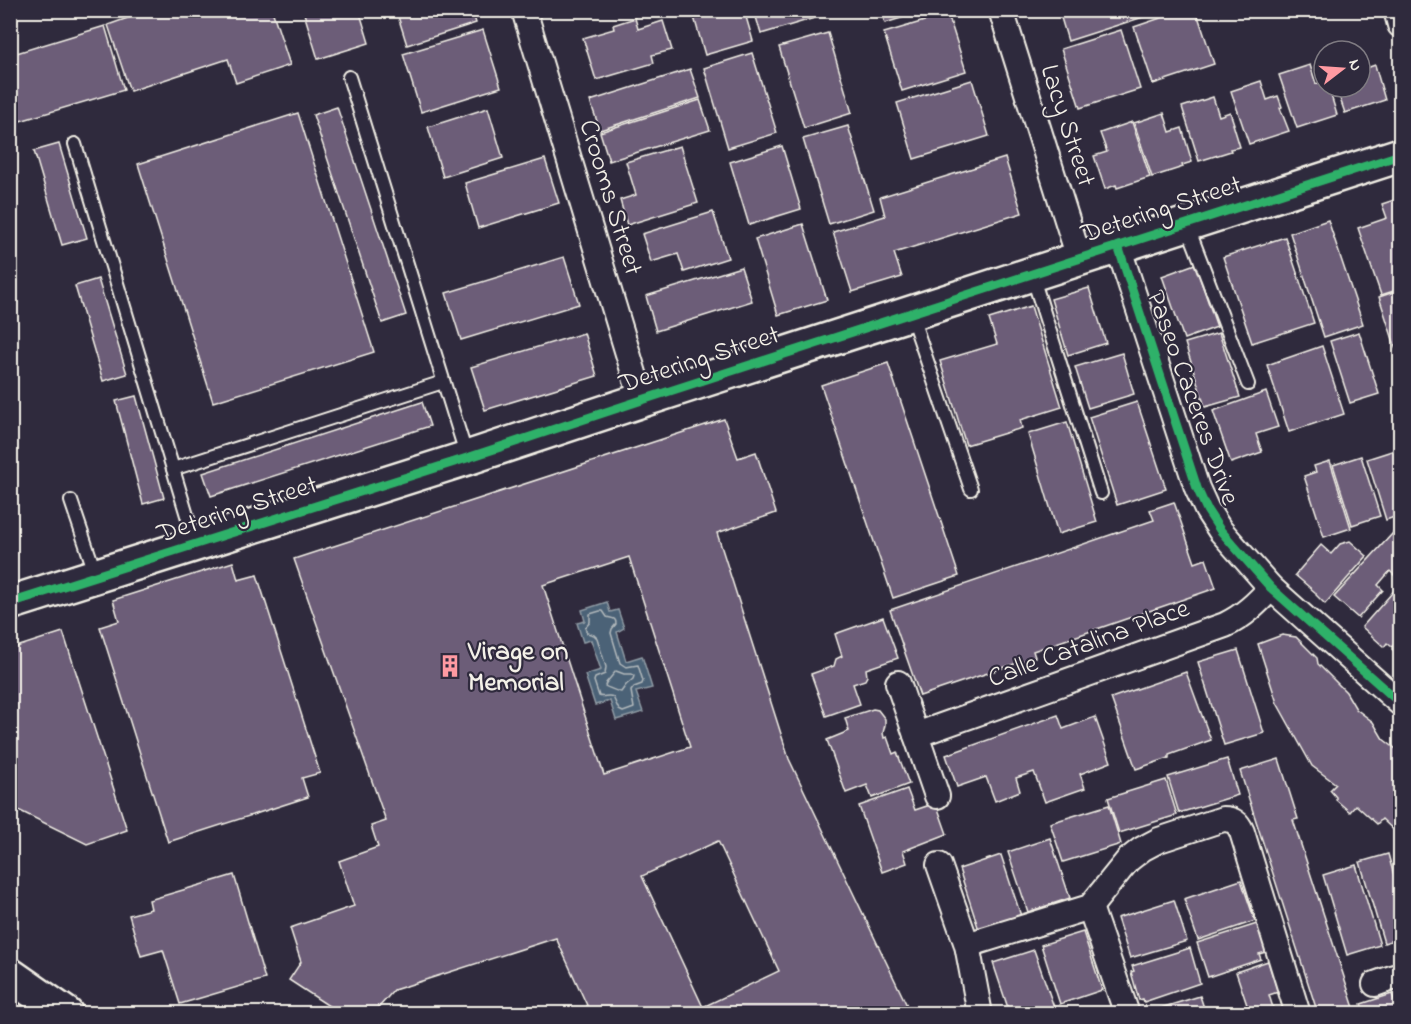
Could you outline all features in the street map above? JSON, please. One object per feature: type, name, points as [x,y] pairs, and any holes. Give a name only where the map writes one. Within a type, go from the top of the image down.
[{"type":"street","name":"Crooms Street","points":[[524,10],[642,400]]},
{"type":"street","name":"Lacy Street","points":[[1001,10],[1079,258]]},
{"type":"street","points":[[1396,10],[1401,25]]},
{"type":"street","name":"Detering Street","points":[[10,603],[467,458],[1401,155]]},
{"type":"street","name":"Paseo Caceres Drive","points":[[1118,246],[1197,488],[1207,510],[1220,530],[1271,588],[1401,703]]},
{"type":"street","name":"Calle Catalina Place","points":[[916,735],[1225,625],[1252,608],[1271,588]]},
{"type":"street","points":[[898,683],[937,795]]},
{"type":"street","points":[[967,945],[1090,907],[1128,860],[1142,849],[1159,840],[1223,819],[1230,819],[1235,821],[1242,832],[1299,1014]]},
{"type":"street","points":[[939,865],[967,945],[980,1014]]},
{"type":"street","points":[[1090,907],[1127,1014]]},
{"type":"street","points":[[10,975],[66,1014]]},
{"type":"street","points":[[1375,984],[1401,975]]},
{"type":"lane","points":[[349,77],[467,458]]},
{"type":"lane","points":[[75,144],[196,545]]},
{"type":"lane","points":[[1187,224],[1248,384]]},
{"type":"lane","points":[[1031,274],[1101,493]]},
{"type":"lane","points":[[911,313],[971,489]]},
{"type":"lane","points":[[173,469],[443,382]]},
{"type":"lane","points":[[71,501],[96,576]]},
{"type":"water","points":[[607,602],[610,612],[618,610],[624,628],[617,632],[626,661],[642,656],[652,688],[636,692],[643,712],[616,720],[610,701],[595,705],[585,675],[601,670],[591,640],[583,642],[577,623],[585,621],[582,610]]},
{"type":"building","points":[[150,10],[272,10],[290,65],[236,83],[228,59],[130,91],[108,25]]},
{"type":"building","points":[[303,10],[359,10],[369,43],[318,59]]},
{"type":"building","points":[[396,10],[472,10],[476,23],[407,45]]},
{"type":"building","points":[[716,10],[744,10],[753,41],[705,55],[694,17]]},
{"type":"building","points":[[754,10],[816,10],[818,17],[761,34]]},
{"type":"building","points":[[881,10],[927,10],[885,23]]},
{"type":"building","points":[[1060,10],[1165,10],[1068,41]]},
{"type":"building","points":[[1184,10],[1196,10],[1214,64],[1153,84],[1134,27]]},
{"type":"building","points":[[948,14],[966,71],[902,91],[884,33]]},
{"type":"building","points":[[635,18],[638,29],[663,21],[672,50],[652,55],[654,63],[596,80],[583,38],[614,29],[613,25]]},
{"type":"building","points":[[105,26],[124,90],[10,124],[10,55]]},
{"type":"building","points":[[483,30],[501,87],[421,112],[403,54]]},
{"type":"building","points":[[1121,30],[1140,89],[1080,108],[1061,49]]},
{"type":"building","points":[[828,33],[852,113],[804,128],[779,47]]},
{"type":"building","points":[[752,53],[777,133],[728,148],[704,68]]},
{"type":"building","points":[[1310,65],[1312,99],[1332,99],[1337,115],[1297,128],[1279,75]]},
{"type":"building","points":[[1375,65],[1385,100],[1345,113],[1340,99],[1372,99],[1372,66]]},
{"type":"building","points":[[690,69],[700,98],[600,130],[590,101]]},
{"type":"building","points":[[972,80],[989,136],[914,159],[897,103]]},
{"type":"building","points":[[1261,81],[1267,100],[1278,96],[1289,131],[1249,144],[1231,91]]},
{"type":"building","points":[[1213,97],[1219,116],[1230,112],[1240,147],[1199,161],[1182,107]]},
{"type":"building","points":[[700,100],[710,130],[609,161],[600,132]]},
{"type":"building","points":[[337,107],[406,315],[382,323],[313,115]]},
{"type":"building","points":[[488,108],[503,158],[443,177],[428,127]]},
{"type":"building","points":[[298,113],[374,352],[213,402],[138,164]]},
{"type":"building","points":[[1164,113],[1170,132],[1182,128],[1192,162],[1152,177],[1134,123]]},
{"type":"building","points":[[1132,122],[1150,177],[1117,188],[1116,185],[1105,189],[1094,156],[1107,152],[1100,133]]},
{"type":"building","points":[[848,126],[874,210],[829,224],[803,139]]},
{"type":"building","points":[[59,144],[87,238],[62,245],[34,151]]},
{"type":"building","points":[[680,146],[698,203],[627,225],[620,200],[636,195],[626,162]]},
{"type":"building","points":[[782,146],[801,209],[749,225],[730,162]]},
{"type":"building","points":[[1005,158],[1022,213],[894,253],[902,277],[852,292],[833,232],[885,216],[880,197]]},
{"type":"building","points":[[545,159],[559,203],[478,228],[465,183]]},
{"type":"building","points":[[1400,198],[1400,233],[1397,234],[1400,243],[1400,289],[1381,295],[1358,228],[1387,218],[1382,204]]},
{"type":"building","points":[[713,212],[728,258],[684,272],[678,254],[651,262],[642,234]]},
{"type":"building","points":[[1328,220],[1363,324],[1324,337],[1290,233]]},
{"type":"building","points":[[803,224],[827,300],[778,315],[755,239]]},
{"type":"building","points":[[1285,237],[1314,323],[1252,343],[1223,257]]},
{"type":"building","points":[[564,257],[579,304],[461,340],[446,293]]},
{"type":"building","points":[[1195,264],[1217,327],[1184,339],[1162,276]]},
{"type":"building","points":[[741,267],[752,301],[656,331],[646,296]]},
{"type":"building","points":[[98,279],[127,374],[103,381],[75,286]]},
{"type":"building","points":[[1089,288],[1106,343],[1068,355],[1051,299]]},
{"type":"building","points":[[1400,290],[1400,354],[1398,355],[1379,297]]},
{"type":"building","points":[[1031,306],[1062,407],[1020,420],[1022,428],[966,445],[940,361],[997,344],[989,319]]},
{"type":"building","points":[[1359,332],[1379,394],[1350,403],[1330,341]]},
{"type":"building","points":[[584,333],[597,376],[485,410],[471,367]]},
{"type":"building","points":[[1219,333],[1240,397],[1205,407],[1185,343]]},
{"type":"building","points":[[1322,346],[1344,414],[1289,432],[1267,365]]},
{"type":"building","points":[[1122,353],[1134,394],[1088,408],[1075,367]]},
{"type":"building","points":[[888,363],[959,576],[893,598],[821,385]]},
{"type":"building","points":[[1266,392],[1278,427],[1256,434],[1262,452],[1231,463],[1213,411]]},
{"type":"building","points":[[136,396],[164,498],[143,504],[116,401]]},
{"type":"building","points":[[422,402],[430,426],[211,496],[203,473]]},
{"type":"building","points":[[1137,402],[1166,489],[1117,505],[1089,417]]},
{"type":"building","name":"Virage on Memorial","points":[[724,419],[738,458],[756,452],[776,513],[717,533],[789,759],[911,1014],[591,1014],[556,938],[394,990],[373,1014],[341,1014],[289,980],[301,962],[290,928],[354,906],[339,861],[378,847],[371,826],[386,821],[294,559]],"holes":[[[629,557],[690,747],[604,775],[543,585]],[[718,841],[779,971],[703,1007],[642,876]]]},
{"type":"building","points":[[1067,422],[1097,522],[1058,534],[1028,434]]},
{"type":"building","points":[[1395,450],[1400,466],[1400,515],[1386,520],[1367,459]]},
{"type":"building","points":[[1361,456],[1380,516],[1352,525],[1333,465]]},
{"type":"building","points":[[1330,461],[1351,528],[1324,537],[1304,476],[1316,472],[1314,466]]},
{"type":"building","points":[[1174,502],[1195,563],[1206,559],[1216,588],[1033,651],[1035,657],[920,696],[890,610],[1154,520],[1150,510]]},
{"type":"building","points":[[1394,532],[1400,539],[1400,579],[1390,571],[1378,585],[1383,590],[1358,618],[1334,597]]},
{"type":"building","points":[[1350,541],[1367,556],[1325,604],[1295,575],[1321,545],[1331,554],[1340,544]]},
{"type":"building","points":[[233,562],[238,580],[257,575],[320,773],[302,778],[308,797],[168,842],[100,627],[119,621],[113,600]]},
{"type":"building","points":[[1400,584],[1400,637],[1392,647],[1387,643],[1384,647],[1362,627]]},
{"type":"building","points":[[883,617],[898,658],[866,669],[865,680],[853,684],[860,704],[826,716],[811,674],[834,666],[836,659],[842,656],[835,634]]},
{"type":"building","points":[[63,632],[127,830],[87,844],[10,806],[10,649]]},
{"type":"building","points":[[1282,635],[1296,637],[1317,658],[1318,664],[1346,692],[1356,709],[1373,722],[1383,739],[1400,752],[1400,836],[1382,819],[1377,824],[1356,805],[1350,812],[1336,800],[1330,790],[1336,784],[1312,766],[1277,703],[1258,644]]},
{"type":"building","points":[[1400,640],[1400,657],[1392,649]]},
{"type":"building","points":[[1238,650],[1264,733],[1224,745],[1198,662]]},
{"type":"building","points":[[1186,672],[1211,740],[1136,769],[1111,698]]},
{"type":"building","points":[[873,709],[878,710],[885,719],[884,738],[887,737],[893,754],[897,752],[909,784],[872,798],[867,785],[846,793],[827,740],[849,731],[845,718]]},
{"type":"building","points":[[1058,715],[1063,729],[1095,717],[1111,762],[1080,774],[1085,788],[1045,802],[1034,772],[1016,778],[1020,791],[995,801],[986,777],[957,787],[946,755]]},
{"type":"building","points":[[1227,759],[1238,795],[1179,813],[1168,777]]},
{"type":"building","points":[[1279,759],[1298,819],[1293,820],[1356,1014],[1318,1014],[1240,771]]},
{"type":"building","points":[[1166,780],[1177,815],[1119,833],[1108,798]]},
{"type":"building","points":[[907,789],[915,810],[936,803],[947,834],[903,851],[907,863],[882,872],[859,806]]},
{"type":"building","points":[[1109,805],[1121,844],[1063,862],[1050,823]]},
{"type":"building","points":[[1050,838],[1070,898],[1028,912],[1008,852]]},
{"type":"building","points":[[1388,854],[1400,897],[1400,938],[1384,943],[1360,862]]},
{"type":"building","points":[[1001,855],[1021,916],[979,930],[959,869]]},
{"type":"building","points":[[1356,865],[1380,945],[1347,955],[1323,875]]},
{"type":"building","points":[[234,875],[265,979],[180,1004],[163,950],[141,956],[129,915],[151,909],[149,900]]},
{"type":"building","points":[[1241,880],[1255,921],[1198,940],[1184,899]]},
{"type":"building","points":[[1174,900],[1187,941],[1130,958],[1117,918]]},
{"type":"building","points":[[1257,924],[1266,952],[1259,954],[1261,959],[1208,977],[1197,943]]},
{"type":"building","points":[[1083,932],[1102,990],[1060,1004],[1041,945]]},
{"type":"building","points":[[1190,948],[1200,983],[1144,1002],[1143,999],[1139,1000],[1131,972],[1134,971],[1132,966]]},
{"type":"building","points":[[1034,950],[1055,1010],[1044,1014],[1010,1014],[993,963]]},
{"type":"building","points":[[1268,961],[1278,992],[1269,995],[1275,1014],[1250,1014],[1236,972]]},
{"type":"building","points":[[1392,994],[1395,1002],[1400,1000],[1400,1014],[1365,1014],[1361,1004]]},
{"type":"building","points":[[1200,996],[1206,1014],[1152,1014],[1151,1011]]},
{"type":"cycle path","points":[[10,603],[467,458],[1400,155]]},
{"type":"cycle path","points":[[1118,246],[1197,488],[1207,510],[1220,530],[1271,588],[1400,703]]},
{"type":"place","name":"Virage on Memorial","points":[[450,666]]}]
